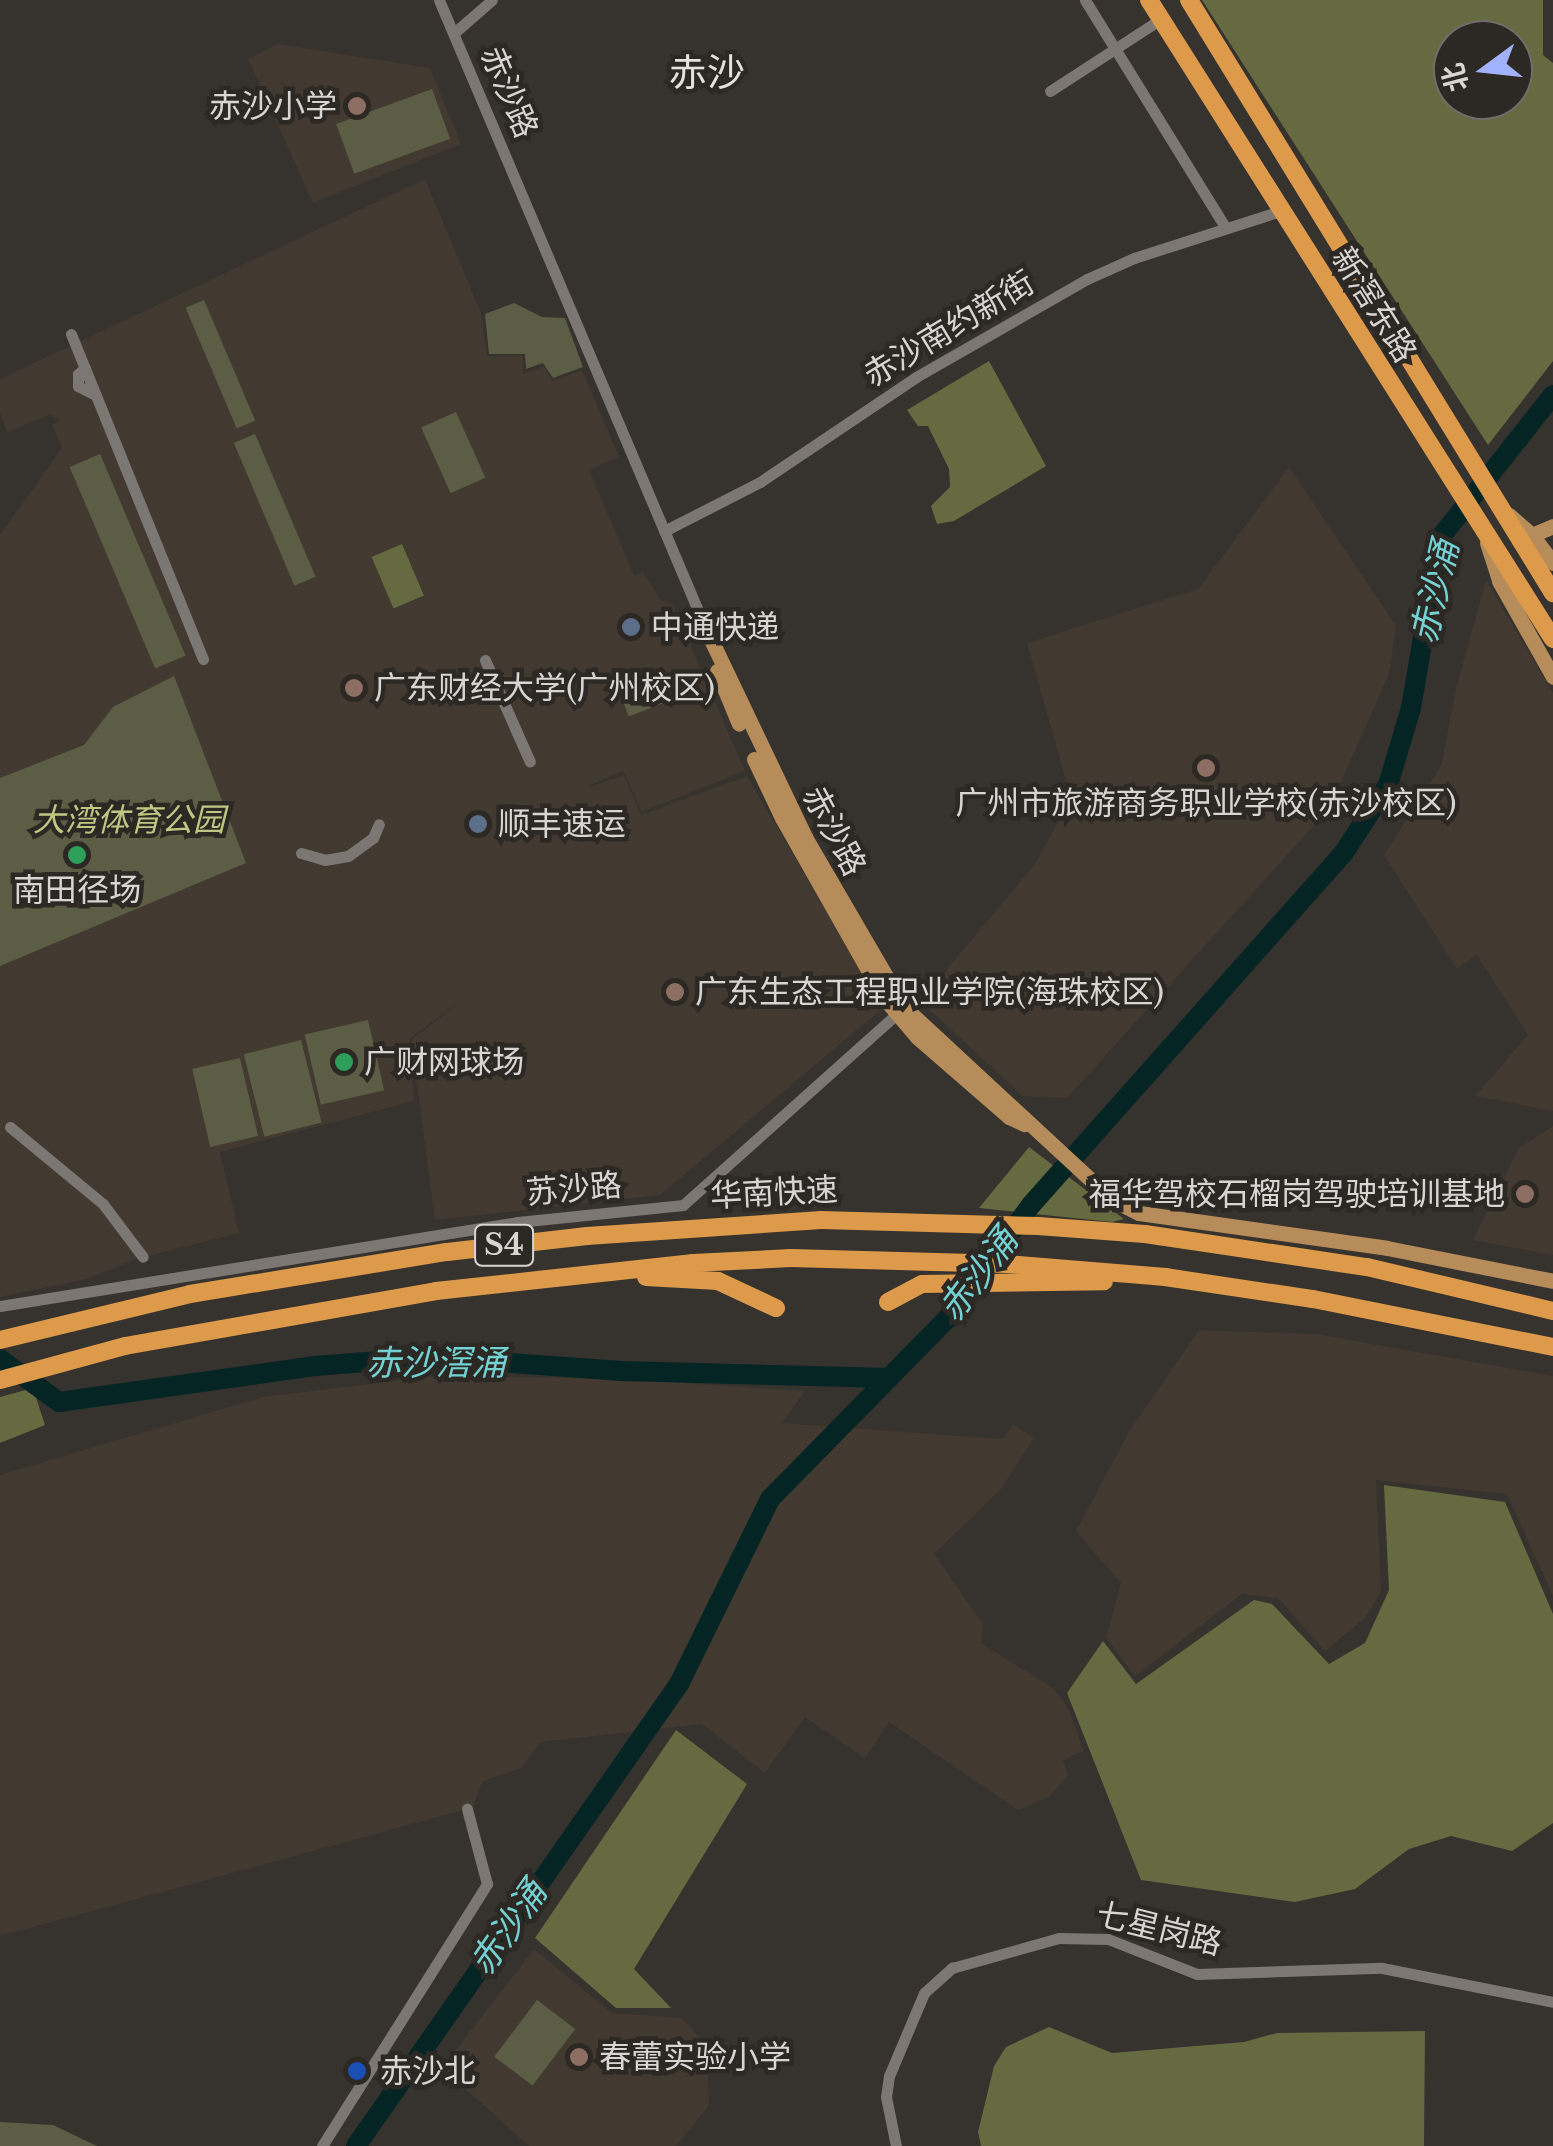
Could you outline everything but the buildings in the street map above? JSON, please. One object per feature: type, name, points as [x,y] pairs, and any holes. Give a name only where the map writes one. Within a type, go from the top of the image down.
[{"type":"highway","name":"新滘东路","points":[[1149,0],[1553,639]]},
{"type":"highway","name":"新滘东路","points":[[1189,0],[1553,593]]},
{"type":"highway","name":"华南快速","points":[[0,1340],[23,1328],[139,1305],[446,1252],[587,1236],[820,1220],[1038,1226],[1145,1234],[1297,1255],[1449,1284],[1553,1311]]},
{"type":"highway","name":"华南快速","points":[[0,1380],[37,1368],[266,1319],[560,1276],[761,1258],[1008,1264],[1174,1278],[1462,1326],[1553,1347]]},
{"type":"highway","points":[[560,1276],[718,1280],[776,1308]]},
{"type":"highway","points":[[888,1302],[915,1285],[949,1282],[1015,1285],[1174,1278]]},
{"type":"highway","points":[[0,1327],[23,1328]]},
{"type":"main road","points":[[1503,510],[1532,535],[1553,564]]},
{"type":"main road","points":[[1532,535],[1553,526]]},
{"type":"main road","points":[[1485,534],[1499,580],[1553,677]]},
{"type":"main road","name":"赤沙路","points":[[705,627],[805,837],[900,1011],[1003,1096],[1028,1126],[1111,1199],[1139,1213],[1386,1248],[1553,1281]]},
{"type":"street","name":"赤沙路","points":[[438,0],[705,627]]},
{"type":"street","points":[[454,33],[492,0]]},
{"type":"street","points":[[1084,0],[1226,228]]},
{"type":"street","points":[[1050,91],[1161,20]]},
{"type":"street","name":"赤沙南约新街","points":[[664,530],[760,482],[916,377],[1087,280],[1280,211]]},
{"type":"street","points":[[71,334],[204,659]]},
{"type":"street","points":[[485,660],[530,762]]},
{"type":"street","points":[[301,852],[326,860],[348,856],[373,838],[379,824]]},
{"type":"street","name":"苏沙路","points":[[0,1306],[518,1222],[683,1205],[900,1011]]},
{"type":"street","points":[[10,1127],[103,1204],[142,1257]]},
{"type":"street","points":[[322,2146],[486,1884],[467,1809]]},
{"type":"street","name":"七星岗路","points":[[896,2146],[886,2097],[889,2076],[924,1993],[952,1968],[1059,1938],[1108,1940],[1197,1974],[1382,1968],[1553,2002]]},
{"type":"shaded area","name":"赤沙小学","points":[[278,44],[430,68],[461,144],[313,203],[248,59]]},
{"type":"shaded area","name":"广东财经大学(广州校区)","points":[[425,179],[481,313],[487,356],[523,356],[523,374],[544,366],[552,381],[582,370],[619,457],[589,470],[634,575],[643,572],[660,599],[673,605],[745,771],[642,812],[623,771],[589,787],[624,775],[641,815],[747,776],[883,1008],[660,1195],[435,1220],[411,1040],[464,999],[409,1039],[414,1101],[220,1152],[239,1233],[136,1259],[87,1279],[0,1297],[0,535],[62,448],[52,425],[61,420],[49,415],[7,432],[0,413],[0,379]]},
{"type":"shaded area","name":"广州市旅游商务职业学校(赤沙校区)","points":[[1289,467],[1396,626],[1389,674],[1329,809],[1067,1098],[1023,1096],[920,1001],[1035,864],[1071,798],[1027,643],[1198,589]]},
{"type":"shaded area","points":[[1486,580],[1553,693],[1553,1111],[1475,1096],[1528,1035],[1477,955],[1457,969],[1384,855],[1442,764],[1455,692]]},
{"type":"shaded area","name":"福华驾校石榴岗驾驶培训基地","points":[[1553,1126],[1553,1255],[1473,1240],[1519,1148]]},
{"type":"shaded area","points":[[1199,1330],[1316,1334],[1553,1376],[1553,1596],[1507,1494],[1376,1480],[1381,1592],[1365,1618],[1325,1651],[1278,1598],[1242,1594],[1135,1676],[1106,1638],[1121,1583],[1076,1531],[1130,1430]]},
{"type":"shaded area","points":[[434,1376],[603,1378],[805,1391],[782,1423],[1002,1439],[1014,1425],[1034,1438],[1001,1489],[934,1554],[983,1624],[981,1643],[1053,1688],[1067,1706],[1084,1751],[1063,1760],[1068,1776],[1049,1797],[1018,1810],[889,1722],[865,1758],[805,1717],[765,1773],[702,1724],[541,1742],[521,1768],[482,1782],[473,1807],[0,1936],[0,1475],[263,1397]]},
{"type":"shaded area","name":"春蕾实验小学","points":[[534,1949],[612,2013],[682,2018],[707,2046],[709,2106],[676,2146],[529,2146],[442,2068]]},
{"type":"green space","points":[[1202,0],[1543,0],[1543,55],[1553,63],[1553,361],[1488,445]]},
{"type":"green space","points":[[432,89],[450,139],[354,174],[336,124]]},
{"type":"green space","points":[[204,300],[255,421],[237,428],[186,308]]},
{"type":"green space","points":[[514,303],[542,317],[565,318],[583,367],[553,378],[543,363],[526,369],[525,354],[489,354],[485,314]]},
{"type":"green space","points":[[989,361],[1046,466],[954,521],[937,524],[931,506],[950,487],[949,469],[928,426],[918,426],[907,410]]},
{"type":"green space","points":[[456,412],[485,478],[451,493],[421,427]]},
{"type":"green space","points":[[255,434],[316,577],[294,586],[234,443]]},
{"type":"green space","points":[[100,454],[186,656],[155,668],[70,467]]},
{"type":"green space","points":[[402,544],[424,596],[394,608],[372,557]]},
{"type":"green space","name":"大湾体育公园","points":[[174,676],[246,863],[0,966],[0,778],[84,745],[113,707]]},
{"type":"green space","points":[[659,678],[668,701],[629,716],[620,693]]},
{"type":"green space","name":"广财网球场","points":[[368,1020],[384,1090],[321,1105],[305,1035]]},
{"type":"green space","points":[[301,1040],[322,1122],[264,1137],[244,1054]]},
{"type":"green space","points":[[240,1058],[258,1136],[210,1147],[192,1069]]},
{"type":"green space","points":[[1029,1147],[1124,1219],[1112,1222],[979,1208]]},
{"type":"green space","points":[[33,1388],[45,1425],[0,1443],[0,1397]]},
{"type":"green space","points":[[1384,1485],[1505,1502],[1553,1614],[1553,1823],[1512,1851],[1451,1836],[1409,1849],[1355,1889],[1295,1902],[1141,1880],[1067,1693],[1103,1641],[1136,1684],[1254,1600],[1272,1604],[1329,1664],[1365,1643],[1389,1590]]},
{"type":"green space","points":[[676,1730],[747,1784],[634,1969],[671,2008],[616,2008],[535,1938]]},
{"type":"green space","points":[[537,2000],[575,2029],[533,2086],[494,2057]]},
{"type":"green space","points":[[1049,2027],[1112,2053],[1244,2042],[1277,2033],[1425,2031],[1424,2146],[981,2146],[978,2132],[994,2066],[1006,2047]]},
{"type":"green space","points":[[0,2122],[53,2125],[97,2146],[0,2146]]},
{"type":"waterway","name":"赤沙涌","points":[[356,2146],[679,1684],[770,1499],[948,1318],[1031,1205],[1343,854],[1388,785],[1411,708],[1440,538],[1553,395]]},
{"type":"waterway","name":"赤沙滘涌","points":[[0,1359],[59,1402],[315,1366],[430,1357],[621,1371],[889,1378]]},
{"type":"place","name":"赤沙小学","points":[[357,106]]},
{"type":"place","name":"中通快递","points":[[631,627]]},
{"type":"place","name":"广东财经大学(广州校区)","points":[[354,688]]},
{"type":"place","name":"广州市旅游商务职业学校(赤沙校区)","points":[[1206,768]]},
{"type":"place","name":"顺丰速运","points":[[478,824]]},
{"type":"place","name":"南田径场","points":[[77,855]]},
{"type":"place","name":"广东生态工程职业学院(海珠校区)","points":[[675,992]]},
{"type":"place","name":"广财网球场","points":[[344,1062]]},
{"type":"place","name":"福华驾校石榴岗驾驶培训基地","points":[[1525,1194]]},
{"type":"place","name":"春蕾实验小学","points":[[579,2057]]},
{"type":"place","name":"赤沙北","points":[[357,2071]]},
{"type":"district","name":"赤沙","points":[[707,73]]}]
